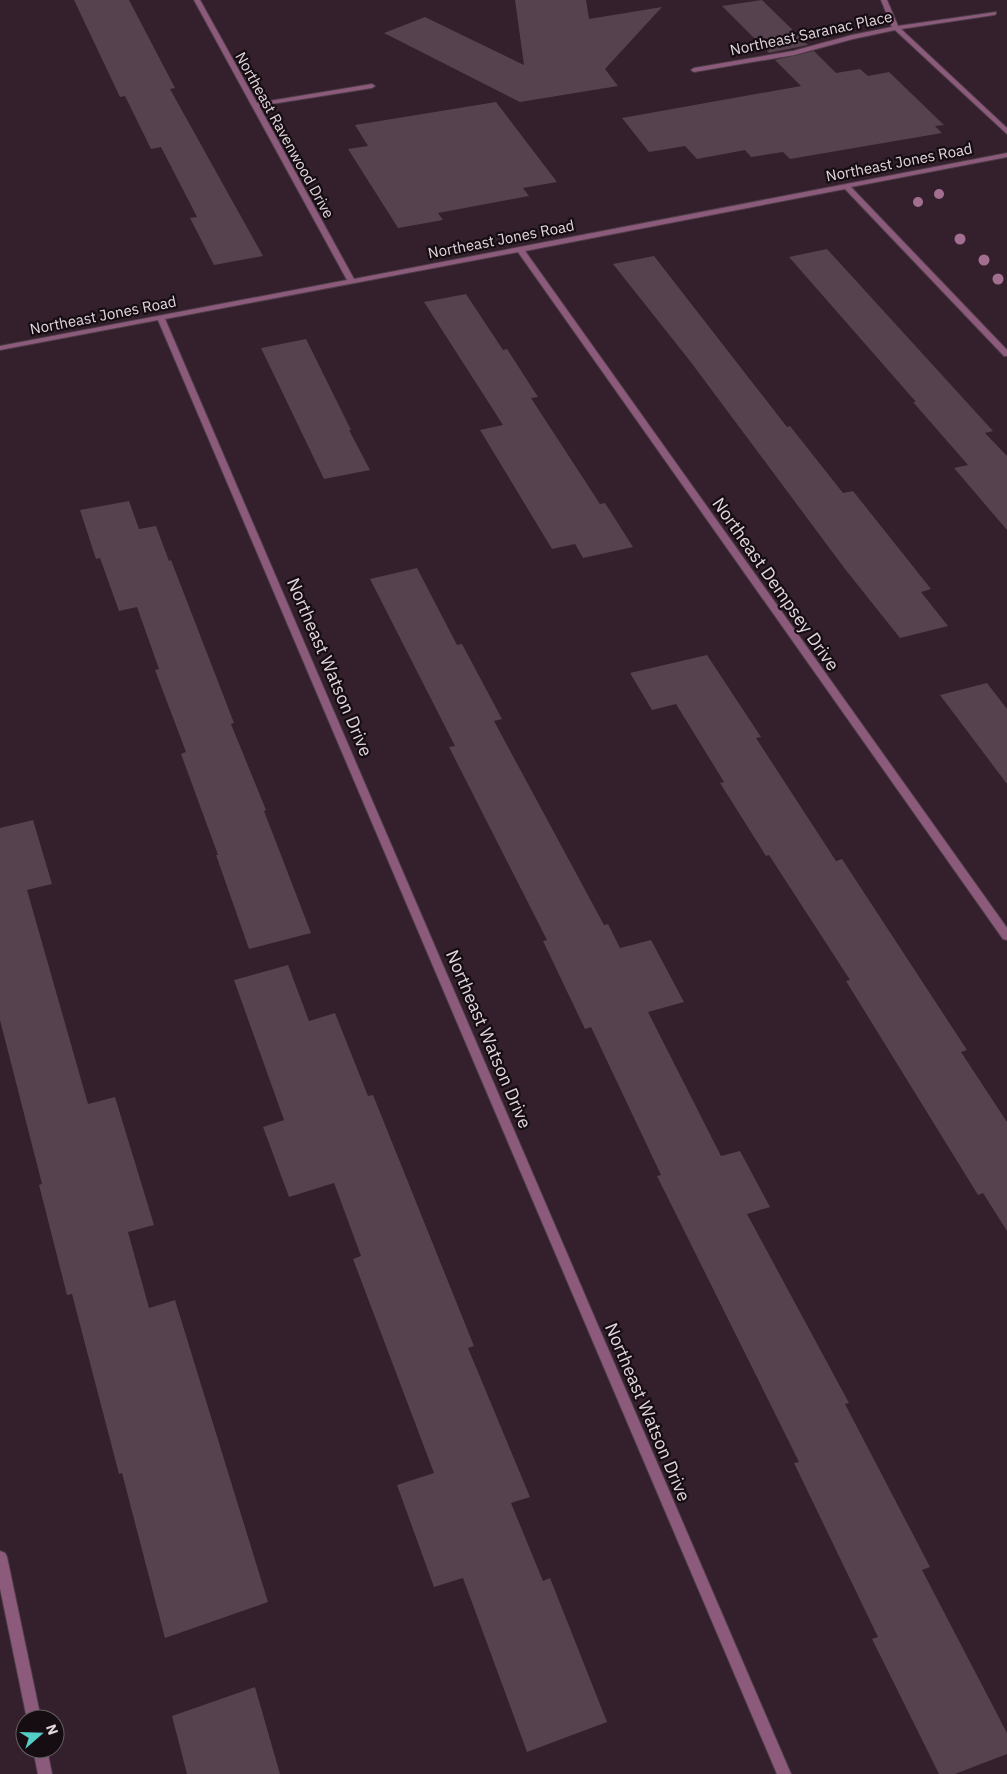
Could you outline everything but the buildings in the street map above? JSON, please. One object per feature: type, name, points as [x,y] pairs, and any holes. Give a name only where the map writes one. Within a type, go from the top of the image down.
[{"type":"street","name":"Northeast Ravenwood Drive","points":[[197,0],[351,281]]},
{"type":"street","points":[[884,0],[896,28],[1007,132]]},
{"type":"street","name":"Northeast Saranac Place","points":[[694,70],[794,53],[852,37],[896,28],[994,13]]},
{"type":"street","points":[[254,106],[372,86]]},
{"type":"street","name":"Northeast Jones Road","points":[[0,348],[520,250],[1007,155]]},
{"type":"street","points":[[846,186],[1007,354]]},
{"type":"street","name":"Northeast Dempsey Drive","points":[[520,250],[1007,936]]},
{"type":"street","name":"Northeast Watson Drive","points":[[162,318],[784,1774]]},
{"type":"street","points":[[0,1557],[32,1709]]},
{"type":"street","points":[[42,1759],[45,1774]]}]
